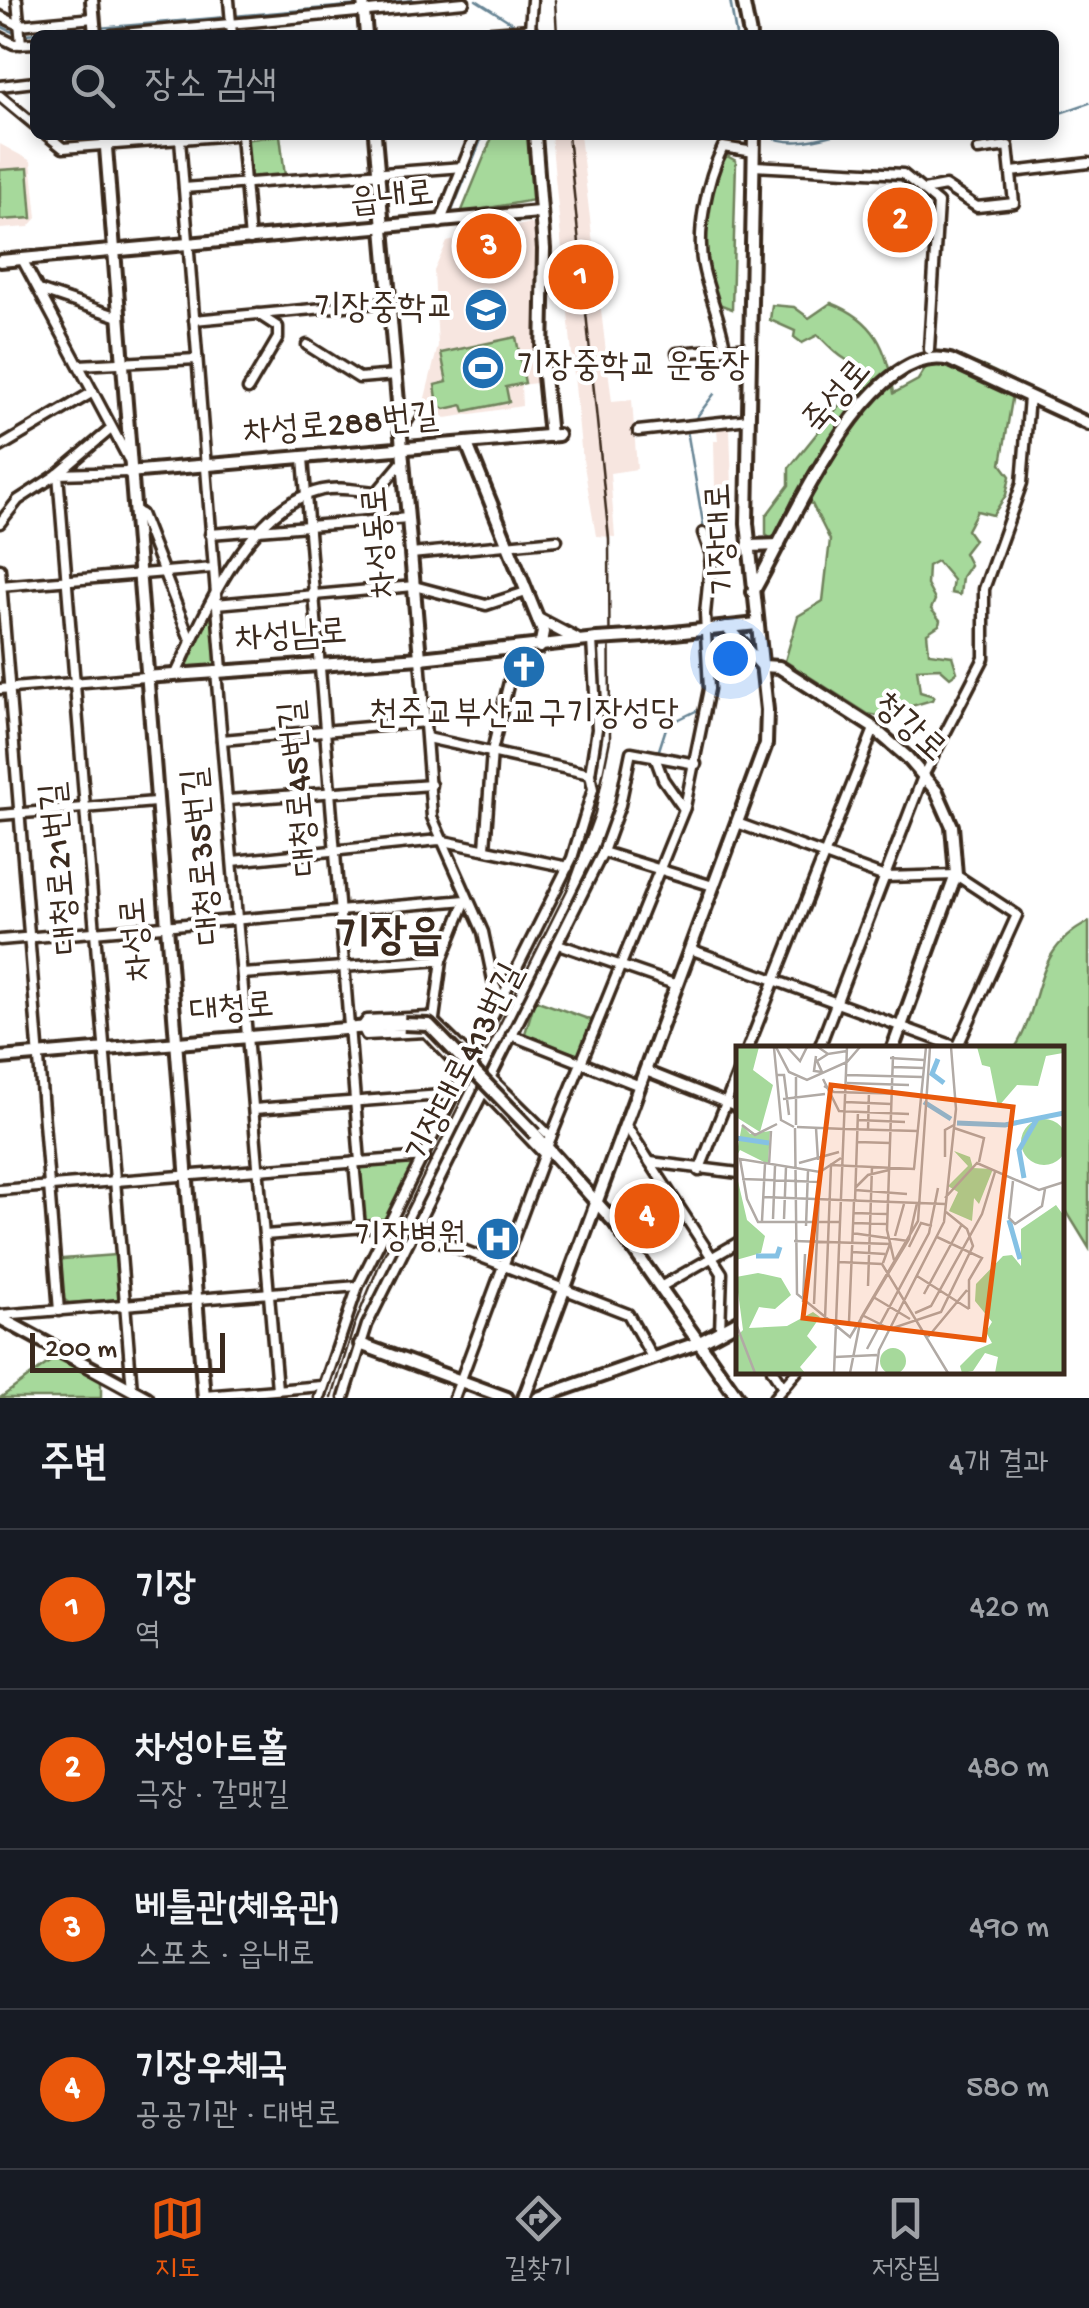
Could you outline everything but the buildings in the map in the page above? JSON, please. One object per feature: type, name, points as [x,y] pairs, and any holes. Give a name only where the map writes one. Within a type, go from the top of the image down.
[{"type":"main road","points":[[92,0],[95,30]]},
{"type":"main road","points":[[742,0],[749,30]]},
{"type":"main road","name":"차성로","points":[[106,140],[128,472],[204,1397]]},
{"type":"main road","name":"차성동로","points":[[375,140],[420,658]]},
{"type":"main road","points":[[535,140],[540,212]]},
{"type":"main road","name":"기장대로","points":[[524,1398],[766,744],[763,666],[748,546],[754,140]]},
{"type":"main road","name":"읍내로","points":[[0,261],[540,212]]},
{"type":"main road","name":"차성로288번길","points":[[128,472],[303,458],[402,455],[554,436],[542,356],[540,212]]},
{"type":"main road","name":"죽성로","points":[[753,593],[827,454],[886,383],[908,364],[928,358],[950,360],[1089,424]]},
{"type":"main road","points":[[467,444],[544,635],[540,647]]},
{"type":"main road","points":[[748,546],[778,545]]},
{"type":"main road","points":[[537,618],[562,634],[592,640]]},
{"type":"main road","name":"차성남로","points":[[145,677],[517,650],[757,624]]},
{"type":"main road","points":[[727,627],[763,666]]},
{"type":"main road","name":"청강로","points":[[763,666],[779,668],[874,728],[924,774],[948,813],[956,876],[894,1046]]},
{"type":"main road","name":"대청로","points":[[0,1058],[430,1025],[548,1147]]},
{"type":"main road","points":[[548,1147],[596,1200],[662,1286],[738,1398]]},
{"type":"main road","points":[[0,1317],[147,1398]]},
{"type":"main road","points":[[538,1398],[700,1342],[736,1323]]},
{"type":"main road","points":[[360,1344],[507,1398]]},
{"type":"street","points":[[16,0],[20,35]]},
{"type":"street","points":[[524,30],[532,0]]},
{"type":"street","points":[[139,30],[230,13],[464,2]]},
{"type":"street","points":[[0,16],[30,40]]},
{"type":"street","points":[[43,30],[94,19]]},
{"type":"street","points":[[0,37],[30,33]]},
{"type":"street","points":[[0,86],[30,83]]},
{"type":"street","points":[[0,96],[30,121]]},
{"type":"street","points":[[53,140],[63,148],[106,140]]},
{"type":"street","points":[[180,140],[189,245]]},
{"type":"street","points":[[241,140],[250,240]]},
{"type":"street","points":[[440,223],[473,140]]},
{"type":"street","points":[[924,190],[940,184],[976,206],[1010,204],[1016,200],[1008,146],[978,150]]},
{"type":"street","points":[[725,348],[702,266],[706,183],[724,147],[754,150]]},
{"type":"street","points":[[1012,172],[1089,162]]},
{"type":"street","points":[[754,166],[903,174],[924,190],[941,210],[929,349]]},
{"type":"street","points":[[184,188],[463,167]]},
{"type":"street","name":"대청로35번길","points":[[189,245],[216,604],[222,740],[277,1390]]},
{"type":"street","points":[[22,260],[129,459]]},
{"type":"street","points":[[39,290],[119,317]]},
{"type":"street","points":[[194,320],[389,302]]},
{"type":"street","points":[[248,389],[278,338],[278,327],[258,314]]},
{"type":"street","points":[[308,344],[358,378],[396,375]]},
{"type":"street","points":[[677,352],[750,347]]},
{"type":"street","points":[[80,366],[197,359]]},
{"type":"street","points":[[0,448],[93,392]]},
{"type":"street","points":[[820,1046],[924,774],[984,658],[984,588],[1022,483],[1029,397]]},
{"type":"street","points":[[400,432],[412,414]]},
{"type":"street","points":[[638,431],[749,419]]},
{"type":"street","points":[[0,523],[18,500],[58,474],[111,429]]},
{"type":"street","points":[[176,674],[215,593],[258,530],[280,509],[306,495],[332,489],[377,492],[402,455]]},
{"type":"street","name":"대청로45번길","points":[[303,458],[344,967],[356,1028]]},
{"type":"street","points":[[58,474],[128,472]]},
{"type":"street","name":"대청로21번길","points":[[58,474],[132,1390]]},
{"type":"street","name":"차성로","points":[[131,508],[141,514],[191,642]]},
{"type":"street","points":[[210,534],[408,518]]},
{"type":"street","points":[[454,1398],[548,1147],[684,809],[709,689],[706,629],[711,555],[703,533]]},
{"type":"street","points":[[411,554],[557,540]]},
{"type":"street","points":[[1,586],[213,568]]},
{"type":"street","points":[[0,569],[5,688],[20,814],[60,1311]]},
{"type":"street","points":[[216,604],[414,586],[486,605],[526,592]]},
{"type":"street","points":[[320,1398],[358,1286],[568,867],[592,796],[590,774],[596,728],[592,640]]},
{"type":"street","points":[[485,848],[492,751],[517,650]]},
{"type":"street","name":"차성동로","points":[[420,658],[439,840],[483,932],[494,985],[502,999]]},
{"type":"street","name":"차성남로","points":[[5,688],[145,677]]},
{"type":"street","points":[[222,740],[425,722]]},
{"type":"street","points":[[749,1046],[874,728]]},
{"type":"street","points":[[427,738],[590,774]]},
{"type":"street","name":"기장대로413번길","points":[[344,1398],[360,1344],[603,852],[620,806],[631,752],[655,757]]},
{"type":"street","points":[[684,809],[663,780],[655,757],[696,764]]},
{"type":"street","points":[[228,800],[431,785]]},
{"type":"street","points":[[0,815],[156,802]]},
{"type":"street","points":[[738,823],[885,877],[956,876],[1017,915],[958,1046]]},
{"type":"street","points":[[233,861],[439,840],[568,867]]},
{"type":"street","points":[[603,852],[713,886]]},
{"type":"street","points":[[0,940],[466,900],[442,960],[434,1018]]},
{"type":"street","points":[[558,944],[677,985]]},
{"type":"street","points":[[690,950],[952,1046]]},
{"type":"street","points":[[242,974],[442,960]]},
{"type":"street","points":[[356,1028],[367,1020],[434,1018],[472,1059]]},
{"type":"street","points":[[356,1028],[366,1035],[426,1032],[465,1073]]},
{"type":"street","points":[[356,1028],[360,1227]]},
{"type":"street","points":[[511,1035],[640,1086]]},
{"type":"street","points":[[646,1071],[736,1107]]},
{"type":"street","points":[[490,1077],[548,1147]]},
{"type":"street","points":[[699,1172],[736,1077]]},
{"type":"street","points":[[483,1090],[548,1147]]},
{"type":"street","points":[[254,1109],[455,1094]]},
{"type":"street","points":[[625,1124],[714,1257],[724,1280],[720,1332]]},
{"type":"street","points":[[0,1190],[424,1157]]},
{"type":"street","points":[[650,1162],[699,1172],[736,1173]]},
{"type":"street","points":[[265,1235],[390,1225]]},
{"type":"street","points":[[414,1231],[565,1286],[628,1314],[654,1359]]},
{"type":"street","points":[[662,1286],[736,1244]]},
{"type":"street","points":[[0,1317],[358,1286]]},
{"type":"street","points":[[774,1373],[783,1387]]},
{"type":"street","points":[[774,1398],[795,1373]]},
{"type":"street","name":"차성로","points":[[204,1397],[322,1386]]},
{"type":"shaded area","points":[[551,140],[581,140],[612,402],[632,400],[637,469],[610,473],[615,537],[596,536],[581,448]]},
{"type":"shaded area","points":[[0,144],[31,161],[37,218],[29,227],[0,229]]},
{"type":"shaded area","name":"기장중학교","points":[[530,223],[536,227],[536,383],[521,385],[522,406],[446,418],[423,406],[438,346],[434,271],[447,242]]},
{"type":"shaded area","points":[[730,428],[732,487],[715,488],[714,441],[718,441],[717,430]]},
{"type":"green space","points":[[244,140],[281,140],[285,176],[252,182],[247,178]]},
{"type":"green space","points":[[491,140],[530,140],[534,200],[461,213]]},
{"type":"green space","points":[[727,156],[736,161],[732,309],[719,304],[705,227],[710,186],[716,169]]},
{"type":"green space","points":[[28,168],[32,218],[0,220],[0,170]]},
{"type":"green space","points":[[831,303],[859,318],[877,338],[888,363],[894,393],[918,380],[933,356],[965,360],[1015,382],[1001,464],[1010,476],[1006,495],[993,515],[977,511],[967,530],[974,540],[964,553],[970,565],[962,577],[960,595],[951,593],[953,580],[937,561],[928,566],[927,585],[935,600],[931,609],[940,620],[927,633],[929,653],[952,656],[957,672],[950,677],[940,668],[917,669],[920,692],[934,696],[932,700],[878,716],[868,714],[785,661],[798,616],[823,601],[830,540],[812,504],[793,498],[775,542],[766,535],[766,516],[789,485],[789,468],[843,401],[857,396],[866,384],[864,367],[844,358],[818,335],[802,343],[794,337],[795,331],[770,320],[772,305],[794,307],[809,318]]},
{"type":"green space","name":"기장중학교 운동장","points":[[516,337],[525,383],[506,387],[509,402],[465,411],[463,405],[445,409],[438,405],[435,385],[447,382],[441,353]]},
{"type":"green space","points":[[214,605],[219,664],[182,670],[181,669]]},
{"type":"green space","points":[[1089,922],[1089,1248],[1064,1207],[1064,1046],[1016,1046],[1048,962],[1070,934]]},
{"type":"green space","points":[[535,1000],[594,1021],[579,1055],[524,1037]]},
{"type":"green space","points":[[417,1162],[387,1221],[362,1225],[357,1166]]},
{"type":"green space","points":[[115,1255],[119,1258],[120,1299],[69,1303],[62,1298],[59,1263],[63,1259]]},
{"type":"green space","points":[[55,1358],[101,1379],[101,1398],[0,1398]]},
{"type":"waterway","points":[[368,4],[414,0]]},
{"type":"waterway","points":[[476,0],[517,26]]},
{"type":"waterway","points":[[730,0],[735,30]]},
{"type":"waterway","points":[[234,16],[360,5]]},
{"type":"waterway","points":[[99,28],[226,17]]},
{"type":"waterway","points":[[0,26],[17,34]]},
{"type":"waterway","points":[[78,30],[91,29]]},
{"type":"waterway","points":[[25,34],[30,34]]},
{"type":"waterway","points":[[1059,113],[1089,103]]},
{"type":"waterway","points":[[451,213],[481,140]]},
{"type":"waterway","points":[[785,140],[811,140]]},
{"type":"waterway","points":[[704,529],[687,430],[714,394]]},
{"type":"waterway","points":[[658,753],[667,725],[700,709]]},
{"type":"railway","points":[[555,0],[557,30]]},
{"type":"railway","points":[[332,1398],[354,1326],[380,1263],[567,890],[595,813],[610,740],[609,539],[569,140]]},
{"type":"place","name":"차성아트홀","points":[[900,220]]},
{"type":"place","name":"베틀관(체육관)","points":[[489,246]]},
{"type":"place","name":"기장","points":[[581,277]]},
{"type":"place","name":"기장중학교","points":[[486,310]]},
{"type":"place","name":"기장중학교 운동장","points":[[483,368]]},
{"type":"place","name":"천주교부산교구기장성당","points":[[524,667]]},
{"type":"place","name":"기장우체국","points":[[647,1216]]},
{"type":"place","name":"기장병원","points":[[498,1239]]},
{"type":"district","name":"기장읍","points":[[389,939]]}]
